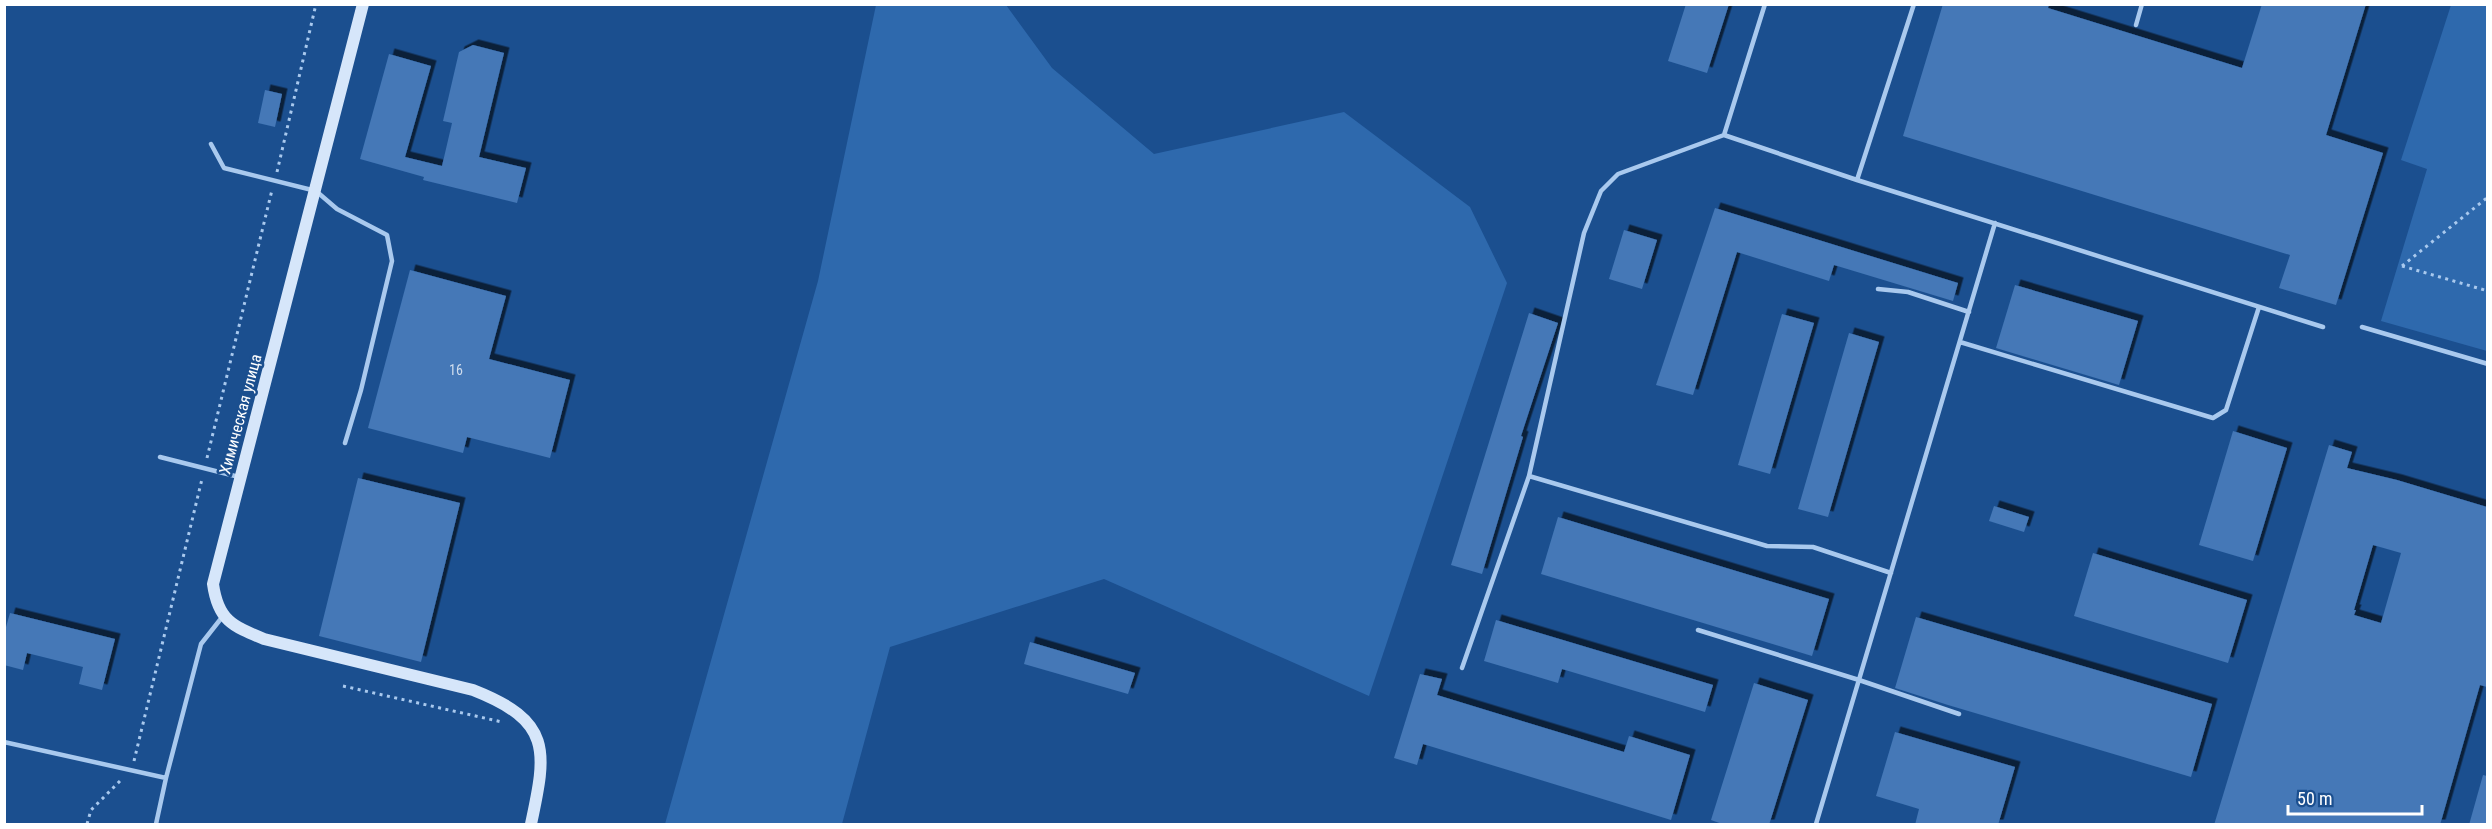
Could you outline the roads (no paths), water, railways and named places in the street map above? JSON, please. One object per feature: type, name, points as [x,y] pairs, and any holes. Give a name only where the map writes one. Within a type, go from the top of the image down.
[{"type":"main road","name":"Химическая улица","points":[[223,616],[216,602],[213,584],[363,4]]},
{"type":"main road","points":[[223,616],[241,630],[264,639],[473,690],[502,702],[524,718],[536,735],[542,754],[541,776],[531,825]]},
{"type":"lane","points":[[1724,135],[1765,4]]},
{"type":"lane","points":[[1857,180],[1914,4]]},
{"type":"lane","points":[[2136,25],[2142,4]]},
{"type":"lane","points":[[1462,668],[1529,476],[1584,233],[1601,191],[1618,174],[1724,135],[1857,180],[2323,327]]},
{"type":"lane","points":[[211,144],[224,168],[316,191],[337,209],[387,235],[392,261],[361,390],[345,442]]},
{"type":"lane","points":[[1816,825],[1995,223]]},
{"type":"lane","points":[[1878,289],[1908,292],[1969,312]]},
{"type":"lane","points":[[1960,342],[2213,418],[2226,411],[2259,307]]},
{"type":"lane","points":[[2362,327],[2487,364]]},
{"type":"lane","points":[[160,457],[241,477]]},
{"type":"lane","points":[[1529,476],[1767,546],[1813,547],[1891,573]]},
{"type":"lane","points":[[156,825],[201,644],[223,616]]},
{"type":"lane","points":[[1698,630],[1959,714]]},
{"type":"lane","points":[[4,742],[166,778]]}]
